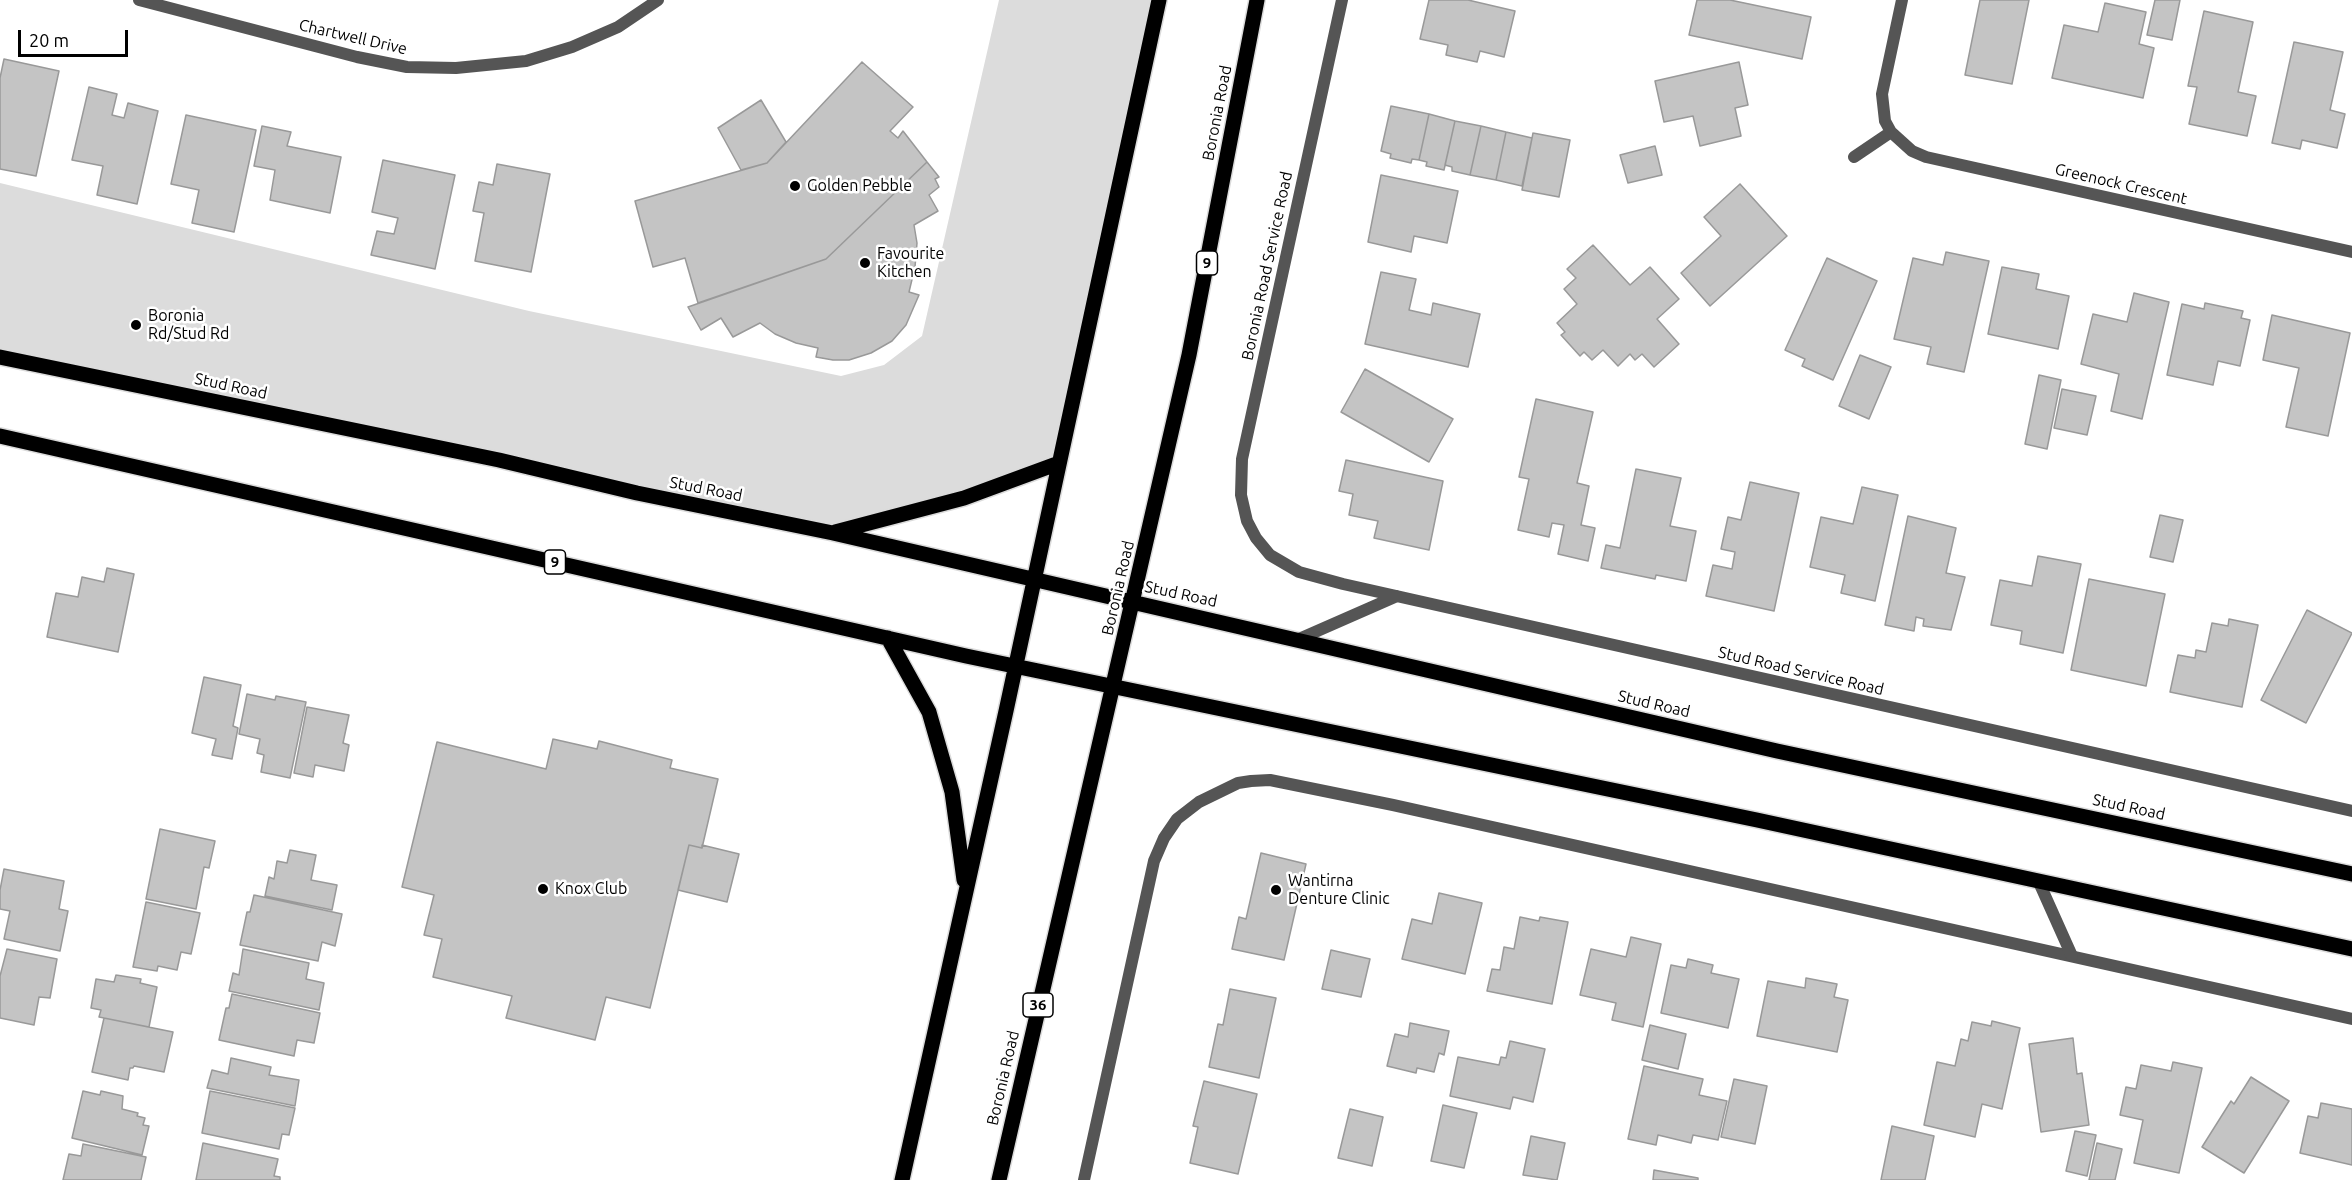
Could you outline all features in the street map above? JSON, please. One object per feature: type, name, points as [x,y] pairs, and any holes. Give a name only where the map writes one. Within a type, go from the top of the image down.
[{"type":"main road","points":[[902,1180],[1159,0]]},
{"type":"main road","name":"Boronia Road","points":[[999,1180],[1189,355],[1257,0]]},
{"type":"main road","name":"Stud Road","points":[[0,357],[499,460],[637,493],[832,533],[1777,751],[2352,874]]},
{"type":"main road","name":"9","points":[[0,436],[1113,688]]},
{"type":"main road","points":[[832,533],[964,498],[1059,463]]},
{"type":"main road","points":[[888,638],[929,712],[951,792],[966,889]]},
{"type":"main road","points":[[1113,688],[2038,880],[2352,949]]},
{"type":"street","name":"Chartwell Drive","points":[[139,0],[357,57],[407,67],[456,68],[526,61],[572,47],[618,27],[658,0]]},
{"type":"street","name":"Boronia Road Service Road","points":[[1256,538],[1246,521],[1241,495],[1241,472],[1245,445],[1342,0]]},
{"type":"street","points":[[1854,157],[1891,132],[1885,121],[1882,94],[1902,0]]},
{"type":"street","name":"Greenock Crescent","points":[[1891,132],[1912,152],[1926,157],[2352,252]]},
{"type":"street","name":"Stud Road Service Road","points":[[1256,538],[1270,555],[1299,572],[2352,811]]},
{"type":"street","points":[[1299,639],[1397,596]]},
{"type":"street","points":[[1084,1180],[1154,861],[1164,838],[1177,819],[1199,802],[1238,783],[1270,780],[1393,805],[2352,1018]]},
{"type":"street","points":[[2038,880],[2072,956]]},
{"type":"shaded area","points":[[999,0],[1159,0],[1059,463],[833,533],[0,357],[0,183],[529,311],[841,376],[884,365],[922,336]]},
{"type":"building","points":[[1429,0],[1468,0],[1515,11],[1504,57],[1480,51],[1477,62],[1446,55],[1448,45],[1420,39]]},
{"type":"building","points":[[1697,0],[1730,0],[1811,17],[1802,59],[1689,35]]},
{"type":"building","points":[[1980,0],[2029,0],[2012,84],[1965,75]]},
{"type":"building","points":[[2155,0],[2180,0],[2172,40],[2147,35]]},
{"type":"building","points":[[2105,3],[2146,12],[2139,44],[2154,48],[2143,98],[2052,78],[2064,25],[2098,32]]},
{"type":"building","points":[[2204,11],[2253,22],[2238,92],[2256,96],[2247,136],[2189,124],[2197,87],[2188,86]]},
{"type":"building","points":[[2294,42],[2343,52],[2330,110],[2345,114],[2337,148],[2302,140],[2300,149],[2272,143]]},
{"type":"building","points":[[4,59],[59,71],[36,176],[0,169],[0,78]]},
{"type":"building","name":"Golden Pebble","points":[[862,62],[913,107],[890,131],[898,138],[903,131],[927,162],[826,259],[698,303],[685,258],[653,267],[635,201],[767,163]]},
{"type":"building","points":[[1739,62],[1748,105],[1735,108],[1741,136],[1700,146],[1693,116],[1664,122],[1655,81]]},
{"type":"building","points":[[89,87],[117,94],[112,115],[124,118],[128,103],[158,111],[137,204],[97,195],[103,166],[72,160]]},
{"type":"building","points":[[761,100],[786,142],[767,163],[741,170],[718,128]]},
{"type":"building","points":[[1391,106],[1429,114],[1419,160],[1412,159],[1411,163],[1390,158],[1391,154],[1381,151]]},
{"type":"building","points":[[1429,114],[1455,121],[1444,170],[1426,166],[1427,162],[1419,160]]},
{"type":"building","points":[[186,115],[256,130],[234,232],[192,223],[199,190],[171,184]]},
{"type":"building","points":[[1455,121],[1481,126],[1470,175],[1452,171],[1452,167],[1445,165]]},
{"type":"building","points":[[262,126],[291,132],[287,146],[341,157],[330,213],[270,200],[275,170],[254,166]]},
{"type":"building","points":[[1481,126],[1506,132],[1496,180],[1470,175]]},
{"type":"building","points":[[1506,132],[1532,138],[1522,186],[1496,180]]},
{"type":"building","points":[[1533,133],[1570,140],[1559,197],[1522,190]]},
{"type":"building","points":[[1655,146],[1662,175],[1628,183],[1620,155]]},
{"type":"building","points":[[383,160],[455,175],[435,269],[371,255],[377,231],[394,234],[398,218],[372,212]]},
{"type":"building","name":"Favourite Kitchen","points":[[927,162],[939,177],[935,179],[939,187],[929,195],[938,211],[914,225],[917,243],[915,267],[909,292],[919,295],[906,325],[892,341],[871,353],[849,360],[833,360],[816,357],[818,348],[796,343],[775,334],[760,323],[733,337],[721,318],[701,330],[688,307],[826,259]]},
{"type":"building","points":[[497,164],[550,174],[531,272],[475,261],[484,213],[473,211],[479,182],[493,185]]},
{"type":"building","points":[[1381,175],[1458,191],[1447,243],[1414,236],[1411,252],[1368,242]]},
{"type":"building","points":[[1740,184],[1787,236],[1710,306],[1681,273],[1721,236],[1704,217]]},
{"type":"building","points":[[1593,245],[1630,285],[1650,267],[1679,299],[1657,319],[1679,344],[1654,367],[1642,354],[1635,360],[1630,354],[1618,366],[1603,350],[1592,360],[1584,352],[1580,356],[1561,335],[1565,332],[1557,323],[1577,304],[1564,289],[1576,278],[1567,269]]},
{"type":"building","points":[[1946,252],[1989,261],[1964,372],[1927,364],[1931,347],[1894,339],[1913,258],[1943,265]]},
{"type":"building","points":[[1827,258],[1877,281],[1833,380],[1802,366],[1805,359],[1785,350]]},
{"type":"building","points":[[2002,267],[2039,274],[2036,289],[2069,296],[2058,349],[1988,334]]},
{"type":"building","points":[[1381,272],[1416,279],[1409,310],[1431,315],[1433,303],[1480,314],[1468,367],[1365,344]]},
{"type":"building","points":[[2134,293],[2169,302],[2142,419],[2111,411],[2119,374],[2081,364],[2093,314],[2127,322]]},
{"type":"building","points":[[2205,303],[2243,311],[2241,318],[2250,320],[2240,366],[2218,361],[2213,385],[2167,375],[2182,304],[2204,309]]},
{"type":"building","points":[[2272,315],[2350,333],[2328,436],[2286,427],[2299,368],[2263,360]]},
{"type":"building","points":[[1860,355],[1891,367],[1869,419],[1839,406]]},
{"type":"building","points":[[1365,369],[1453,419],[1429,462],[1341,412]]},
{"type":"building","points":[[2039,375],[2061,380],[2047,449],[2025,444]]},
{"type":"building","points":[[2062,389],[2096,396],[2087,435],[2054,428]]},
{"type":"building","points":[[1536,399],[1593,412],[1577,483],[1589,486],[1581,525],[1595,528],[1588,561],[1558,554],[1564,525],[1552,523],[1549,537],[1518,530],[1529,479],[1519,477]]},
{"type":"building","points":[[1346,460],[1443,481],[1429,550],[1374,538],[1378,521],[1349,515],[1353,494],[1339,491]]},
{"type":"building","points":[[1636,469],[1681,478],[1670,526],[1696,531],[1686,581],[1656,575],[1655,579],[1601,568],[1606,545],[1620,548]]},
{"type":"building","points":[[1750,482],[1799,493],[1774,611],[1706,596],[1713,565],[1732,569],[1735,552],[1721,549],[1728,517],[1741,520]]},
{"type":"building","points":[[1862,487],[1898,495],[1875,601],[1841,593],[1845,575],[1810,567],[1821,517],[1853,524]]},
{"type":"building","points":[[2160,515],[2183,520],[2173,562],[2150,557]]},
{"type":"building","points":[[1908,516],[1956,528],[1946,573],[1965,577],[1951,630],[1923,626],[1924,619],[1916,617],[1914,631],[1885,625]]},
{"type":"building","points":[[2038,556],[2081,564],[2063,653],[2020,644],[2022,631],[1991,625],[2000,580],[2032,586]]},
{"type":"building","points":[[107,568],[134,574],[118,652],[47,637],[56,593],[78,597],[82,577],[104,582]]},
{"type":"building","points":[[2089,579],[2165,594],[2146,686],[2071,670]]},
{"type":"building","points":[[2307,610],[2352,633],[2306,723],[2261,700]]},
{"type":"building","points":[[2229,619],[2258,625],[2242,707],[2170,692],[2178,655],[2195,658],[2196,650],[2206,652],[2212,623],[2228,626]]},
{"type":"building","points":[[204,677],[241,685],[233,726],[238,728],[232,759],[212,755],[216,739],[192,733]]},
{"type":"building","points":[[247,694],[275,700],[276,696],[306,702],[290,778],[261,772],[264,755],[257,753],[260,739],[239,734]]},
{"type":"building","points":[[307,707],[349,715],[343,743],[349,745],[344,771],[315,765],[313,777],[294,773]]},
{"type":"building","name":"Knox Club","points":[[553,739],[597,749],[599,741],[672,760],[670,768],[718,779],[702,848],[689,845],[650,1008],[606,997],[595,1040],[506,1018],[512,996],[433,977],[442,939],[424,935],[434,895],[402,887],[437,742],[546,769]]},
{"type":"building","points":[[160,829],[215,841],[209,868],[204,867],[196,909],[146,899]]},
{"type":"building","points":[[689,845],[702,848],[702,845],[739,854],[727,902],[678,890]]},
{"type":"building","points":[[290,850],[316,855],[311,880],[337,885],[332,910],[265,896],[269,877],[274,879],[277,861],[287,863]]},
{"type":"building","name":"Wantirna Denture Clinic","points":[[1261,853],[1306,864],[1284,960],[1232,949],[1239,917],[1246,919]]},
{"type":"building","points":[[4,869],[64,881],[59,909],[68,911],[60,951],[4,939],[10,911],[0,909],[0,890]]},
{"type":"building","points":[[1439,893],[1482,903],[1465,974],[1402,959],[1412,919],[1432,924]]},
{"type":"building","points":[[254,895],[342,914],[335,946],[322,942],[318,961],[240,945],[247,912],[250,912]]},
{"type":"building","points":[[146,902],[200,913],[191,954],[181,952],[177,970],[158,966],[157,971],[133,967]]},
{"type":"building","points":[[1520,917],[1539,921],[1540,917],[1568,922],[1552,1004],[1487,991],[1492,969],[1500,970],[1504,947],[1514,949]]},
{"type":"building","points":[[1631,937],[1661,944],[1643,1027],[1612,1020],[1616,1003],[1580,995],[1591,949],[1626,957]]},
{"type":"building","points":[[7,949],[57,959],[50,998],[39,997],[34,1025],[0,1018],[0,976]]},
{"type":"building","points":[[243,949],[309,963],[306,979],[324,983],[319,1010],[229,991],[233,973],[239,975]]},
{"type":"building","points":[[1331,950],[1370,959],[1361,997],[1322,989]]},
{"type":"building","points":[[1688,959],[1713,965],[1711,973],[1739,979],[1728,1028],[1661,1013],[1671,965],[1686,968]]},
{"type":"building","points":[[116,975],[141,979],[140,983],[157,987],[149,1027],[99,1017],[101,1010],[91,1008],[96,979],[114,982]]},
{"type":"building","points":[[1806,978],[1837,984],[1834,997],[1848,1000],[1837,1052],[1757,1036],[1768,981],[1805,988]]},
{"type":"building","points":[[1230,989],[1276,998],[1259,1078],[1209,1067],[1218,1024],[1223,1025]]},
{"type":"building","points":[[232,994],[320,1013],[314,1043],[297,1040],[294,1056],[219,1040],[226,1008],[229,1008]]},
{"type":"building","points":[[104,1018],[173,1032],[164,1072],[134,1066],[130,1068],[128,1080],[92,1072]]},
{"type":"building","points":[[1992,1021],[2020,1028],[2002,1109],[1982,1104],[1975,1137],[1924,1125],[1937,1062],[1955,1066],[1961,1039],[1968,1041],[1972,1022],[1991,1026]]},
{"type":"building","points":[[1410,1023],[1449,1031],[1444,1055],[1439,1053],[1434,1072],[1417,1068],[1416,1073],[1387,1066],[1395,1034],[1408,1037]]},
{"type":"building","points":[[1650,1025],[1686,1034],[1678,1069],[1642,1060]]},
{"type":"building","points":[[2073,1038],[2077,1074],[2082,1073],[2089,1125],[2041,1132],[2029,1044]]},
{"type":"building","points":[[1510,1041],[1545,1049],[1533,1102],[1513,1097],[1510,1109],[1450,1096],[1458,1057],[1499,1065],[1501,1057],[1506,1058]]},
{"type":"building","points":[[231,1058],[271,1067],[269,1075],[299,1080],[295,1106],[207,1088],[212,1070],[228,1074]]},
{"type":"building","points":[[2173,1062],[2202,1068],[2179,1173],[2134,1163],[2143,1120],[2120,1115],[2126,1087],[2136,1089],[2141,1065],[2171,1071]]},
{"type":"building","points":[[1644,1066],[1703,1079],[1699,1095],[1727,1101],[1718,1140],[1693,1135],[1691,1143],[1658,1135],[1656,1145],[1628,1139]]},
{"type":"building","points":[[2251,1077],[2289,1101],[2244,1173],[2202,1147],[2231,1101],[2234,1104]]},
{"type":"building","points":[[1734,1079],[1767,1086],[1755,1144],[1721,1137]]},
{"type":"building","points":[[1204,1081],[1257,1094],[1238,1174],[1190,1163],[1198,1127],[1193,1126]]},
{"type":"building","points":[[83,1091],[100,1095],[101,1091],[123,1096],[122,1109],[138,1113],[137,1116],[145,1118],[143,1125],[149,1126],[142,1155],[72,1138]]},
{"type":"building","points":[[210,1091],[295,1108],[289,1135],[282,1134],[279,1149],[202,1133]]},
{"type":"building","points":[[2321,1103],[2352,1109],[2352,1165],[2300,1153],[2308,1116],[2318,1118]]},
{"type":"building","points":[[1443,1105],[1477,1113],[1464,1168],[1431,1161]]},
{"type":"building","points":[[1350,1109],[1383,1117],[1372,1166],[1338,1158]]},
{"type":"building","points":[[1892,1126],[1934,1136],[1925,1180],[1881,1180]]},
{"type":"building","points":[[2075,1131],[2096,1135],[2087,1176],[2066,1171]]},
{"type":"building","points":[[1531,1136],[1565,1143],[1557,1180],[1523,1175]]},
{"type":"building","points":[[203,1143],[278,1159],[274,1176],[280,1177],[280,1180],[196,1180]]},
{"type":"building","points":[[2097,1143],[2122,1149],[2115,1180],[2089,1180]]},
{"type":"building","points":[[83,1144],[146,1157],[141,1180],[63,1180],[69,1154],[81,1156]]},
{"type":"building","points":[[1654,1170],[1698,1178],[1698,1180],[1653,1180]]},
{"type":"place","name":"Golden Pebble","points":[[795,186]]},
{"type":"place","name":"Favourite Kitchen","points":[[865,263]]},
{"type":"place","name":"Boronia Rd/Stud Rd","points":[[136,325]]},
{"type":"place","name":"Knox Club","points":[[543,889]]},
{"type":"place","name":"Wantirna Denture Clinic","points":[[1276,890]]}]
